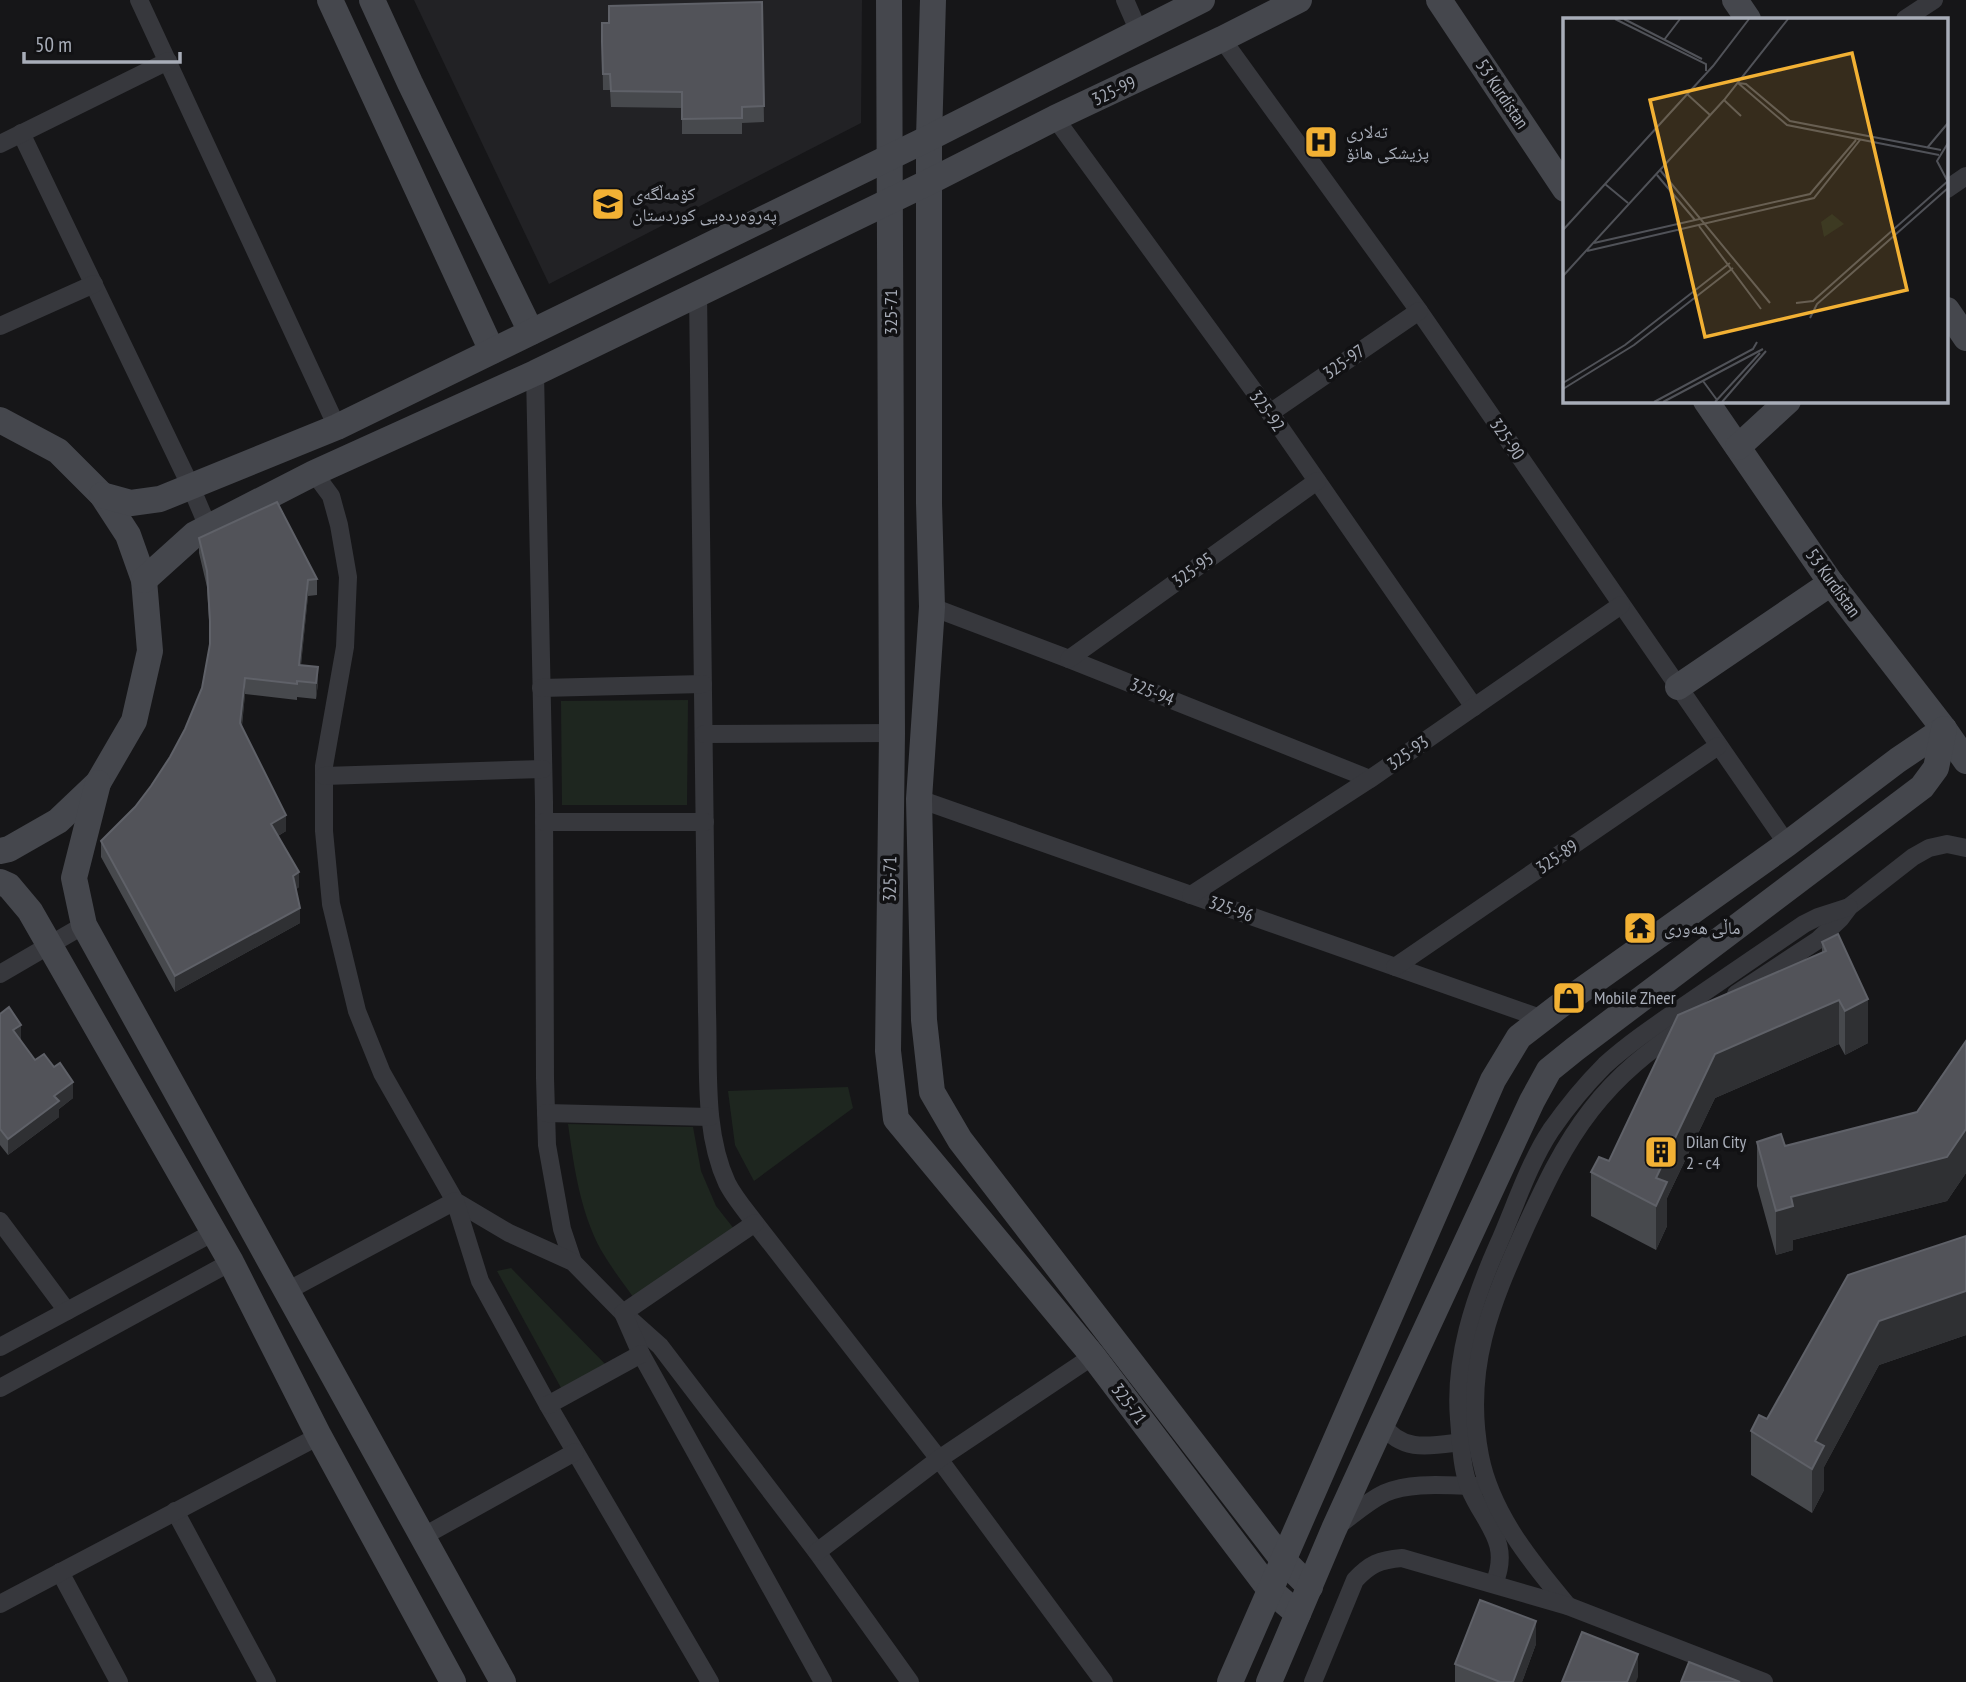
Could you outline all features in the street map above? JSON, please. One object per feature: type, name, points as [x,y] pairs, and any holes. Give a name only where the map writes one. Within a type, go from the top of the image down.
[{"type":"street","points":[[139,0],[337,427]]},
{"type":"street","points":[[330,0],[492,351]]},
{"type":"street","points":[[372,0],[531,332]]},
{"type":"street","name":"325-71","points":[[889,0],[892,733],[888,1051],[896,1119],[1093,1356],[1270,1590],[1298,1614]]},
{"type":"street","name":"325-71","points":[[933,0],[929,138],[929,503],[932,607],[919,799],[924,1020],[932,1092],[960,1140],[1283,1560],[1310,1587]]},
{"type":"street","points":[[1125,0],[1139,32]]},
{"type":"street","points":[[103,495],[131,503],[160,499],[337,427],[929,138],[1202,0]]},
{"type":"street","name":"325-99","points":[[144,580],[195,534],[314,473],[535,373],[1298,0]]},
{"type":"street","name":"53 Kurdistan","points":[[1439,0],[1563,186]]},
{"type":"street","points":[[1735,0],[1747,18]]},
{"type":"street","points":[[1907,18],[1934,0]]},
{"type":"street","name":"325-90","points":[[1222,39],[1419,311],[1787,844]]},
{"type":"street","points":[[0,144],[168,61]]},
{"type":"street","name":"325-92","points":[[1055,118],[1270,413],[1474,707]]},
{"type":"street","points":[[22,133],[208,527]]},
{"type":"street","points":[[1948,188],[1966,176]]},
{"type":"street","points":[[0,326],[94,284]]},
{"type":"street","points":[[698,292],[710,1117],[717,1157],[728,1185],[755,1223],[939,1459],[1104,1682]]},
{"type":"street","name":"325-97","points":[[1270,413],[1419,311]]},
{"type":"street","points":[[1948,311],[1966,338]]},
{"type":"street","points":[[535,373],[547,1144],[562,1229],[573,1262]]},
{"type":"street","name":"53 Kurdistan","points":[[1707,402],[1831,583],[1966,761]]},
{"type":"street","points":[[1738,447],[1787,402]]},
{"type":"street","points":[[0,420],[58,451],[103,495],[128,535],[144,580],[150,651],[134,721],[98,783],[74,878],[84,925],[503,1682]]},
{"type":"street","points":[[314,473],[331,496],[348,576],[345,647],[324,766],[324,831],[331,904],[357,1011],[382,1073],[455,1201],[480,1281],[548,1405],[710,1682]]},
{"type":"street","name":"325-95","points":[[1069,659],[1317,481]]},
{"type":"street","points":[[1678,687],[1831,583]]},
{"type":"street","name":"325-93","points":[[1191,895],[1370,779],[1621,605]]},
{"type":"street","name":"325-94","points":[[932,607],[1370,779]]},
{"type":"street","points":[[541,688],[703,684]]},
{"type":"street","points":[[1230,1682],[1493,1080],[1519,1037],[1944,729]]},
{"type":"street","points":[[1269,1682],[1382,1423],[1532,1101],[1549,1070],[1922,787],[1936,768],[1944,729]]},
{"type":"street","points":[[704,734],[892,733]]},
{"type":"street","name":"325-89","points":[[1395,967],[1718,746]]},
{"type":"street","points":[[324,776],[543,769]]},
{"type":"street","points":[[0,851],[9,849],[58,821],[98,783]]},
{"type":"street","name":"325-96","points":[[919,799],[1543,1019]]},
{"type":"street","points":[[544,822],[705,821]]},
{"type":"street","points":[[1718,1006],[1818,940],[1835,925],[1849,906],[1913,857],[1929,848],[1947,844],[1966,848]]},
{"type":"street","points":[[0,882],[9,886],[30,911],[231,1262],[319,1436],[453,1682]]},
{"type":"street","points":[[1494,1584],[1500,1571],[1499,1542],[1469,1486],[1469,1441],[1475,1409],[1481,1314],[1490,1264],[1528,1172],[1549,1133],[1576,1097],[1606,1065],[1651,1029],[1804,924],[1849,906]]},
{"type":"street","points":[[0,974],[84,925]]},
{"type":"street","points":[[1481,1314],[1507,1269],[1546,1181],[1566,1144],[1591,1109],[1620,1077],[1652,1049],[1696,1020]]},
{"type":"street","points":[[546,1113],[710,1117]]},
{"type":"street","points":[[455,1201],[509,1233],[573,1262],[660,1346],[817,1552],[910,1682]]},
{"type":"street","points":[[287,1291],[455,1201]]},
{"type":"street","points":[[0,1221],[67,1311]]},
{"type":"street","points":[[623,1313],[755,1223]]},
{"type":"street","points":[[0,1347],[214,1232]]},
{"type":"street","points":[[0,1388],[231,1262]]},
{"type":"street","points":[[623,1313],[641,1354],[823,1682]]},
{"type":"street","points":[[548,1405],[641,1354]]},
{"type":"street","points":[[817,1552],[939,1459],[1093,1356]]},
{"type":"street","points":[[1382,1423],[1389,1434],[1411,1445],[1469,1441]]},
{"type":"street","points":[[0,1604],[319,1436]]},
{"type":"street","points":[[1469,1441],[1480,1455],[1489,1486],[1518,1541],[1568,1605]]},
{"type":"street","points":[[424,1536],[575,1452]]},
{"type":"street","points":[[1334,1530],[1367,1503],[1406,1487],[1489,1486]]},
{"type":"street","points":[[176,1511],[267,1682]]},
{"type":"street","points":[[1313,1682],[1354,1580],[1367,1567],[1383,1559],[1402,1558],[1568,1605],[1764,1682]]},
{"type":"street","points":[[60,1572],[119,1682]]},
{"type":"shaded area","name":"كۆمەڵگەی پەروەردەیی كوردستان","points":[[414,0],[862,0],[861,123],[549,284]]},
{"type":"shaded area","points":[[688,700],[687,805],[562,805],[561,701]]},
{"type":"shaded area","points":[[848,1087],[853,1108],[754,1181],[735,1145],[728,1091]]},
{"type":"shaded area","points":[[568,1124],[693,1127],[701,1171],[716,1206],[738,1234],[639,1305],[601,1250],[588,1220],[579,1189]]},
{"type":"shaded area","points":[[511,1268],[611,1370],[566,1397],[497,1271]]},
{"type":"building","points":[[762,2],[764,106],[742,107],[742,118],[682,119],[682,92],[611,91],[610,74],[603,74],[602,42],[602,23],[609,23],[609,6]]},
{"type":"building","points":[[277,502],[317,579],[308,580],[299,665],[318,667],[316,683],[297,681],[297,684],[245,678],[240,723],[286,815],[271,824],[299,872],[293,876],[300,908],[175,976],[101,841],[135,807],[151,786],[185,729],[202,688],[210,644],[210,621],[207,571],[199,538]]},
{"type":"building","points":[[1838,934],[1868,999],[1845,1011],[1839,1000],[1715,1054],[1656,1178],[1667,1182],[1656,1206],[1591,1172],[1599,1157],[1609,1161],[1678,1015],[1826,951],[1822,942]]},
{"type":"building","points":[[9,1007],[21,1025],[13,1030],[35,1060],[44,1054],[54,1067],[60,1063],[73,1082],[54,1096],[59,1101],[8,1139],[0,1129],[0,1014]]},
{"type":"building","points":[[1966,1041],[1966,1129],[1947,1157],[1791,1197],[1793,1206],[1776,1211],[1757,1142],[1781,1134],[1785,1146],[1917,1112]]},
{"type":"building","points":[[1966,1236],[1966,1291],[1879,1321],[1815,1441],[1824,1446],[1812,1469],[1751,1431],[1759,1415],[1767,1419],[1848,1275]]},
{"type":"building","points":[[1480,1600],[1536,1621],[1513,1682],[1500,1682],[1455,1664]]},
{"type":"building","points":[[1582,1632],[1638,1654],[1627,1682],[1562,1682]]},
{"type":"building","points":[[1689,1662],[1740,1682],[1681,1682]]},
{"type":"place","name":"تەلاری پزیشکی هانۆ","points":[[1321,142]]},
{"type":"place","name":"كۆمەڵگەی پەروەردەیی كوردستان","points":[[608,204]]},
{"type":"place","name":"ماڵی هەوری","points":[[1640,928]]},
{"type":"place","name":"Mobile Zheer","points":[[1569,998]]},
{"type":"place","name":"Dilan City 2 - c4","points":[[1661,1152]]}]
